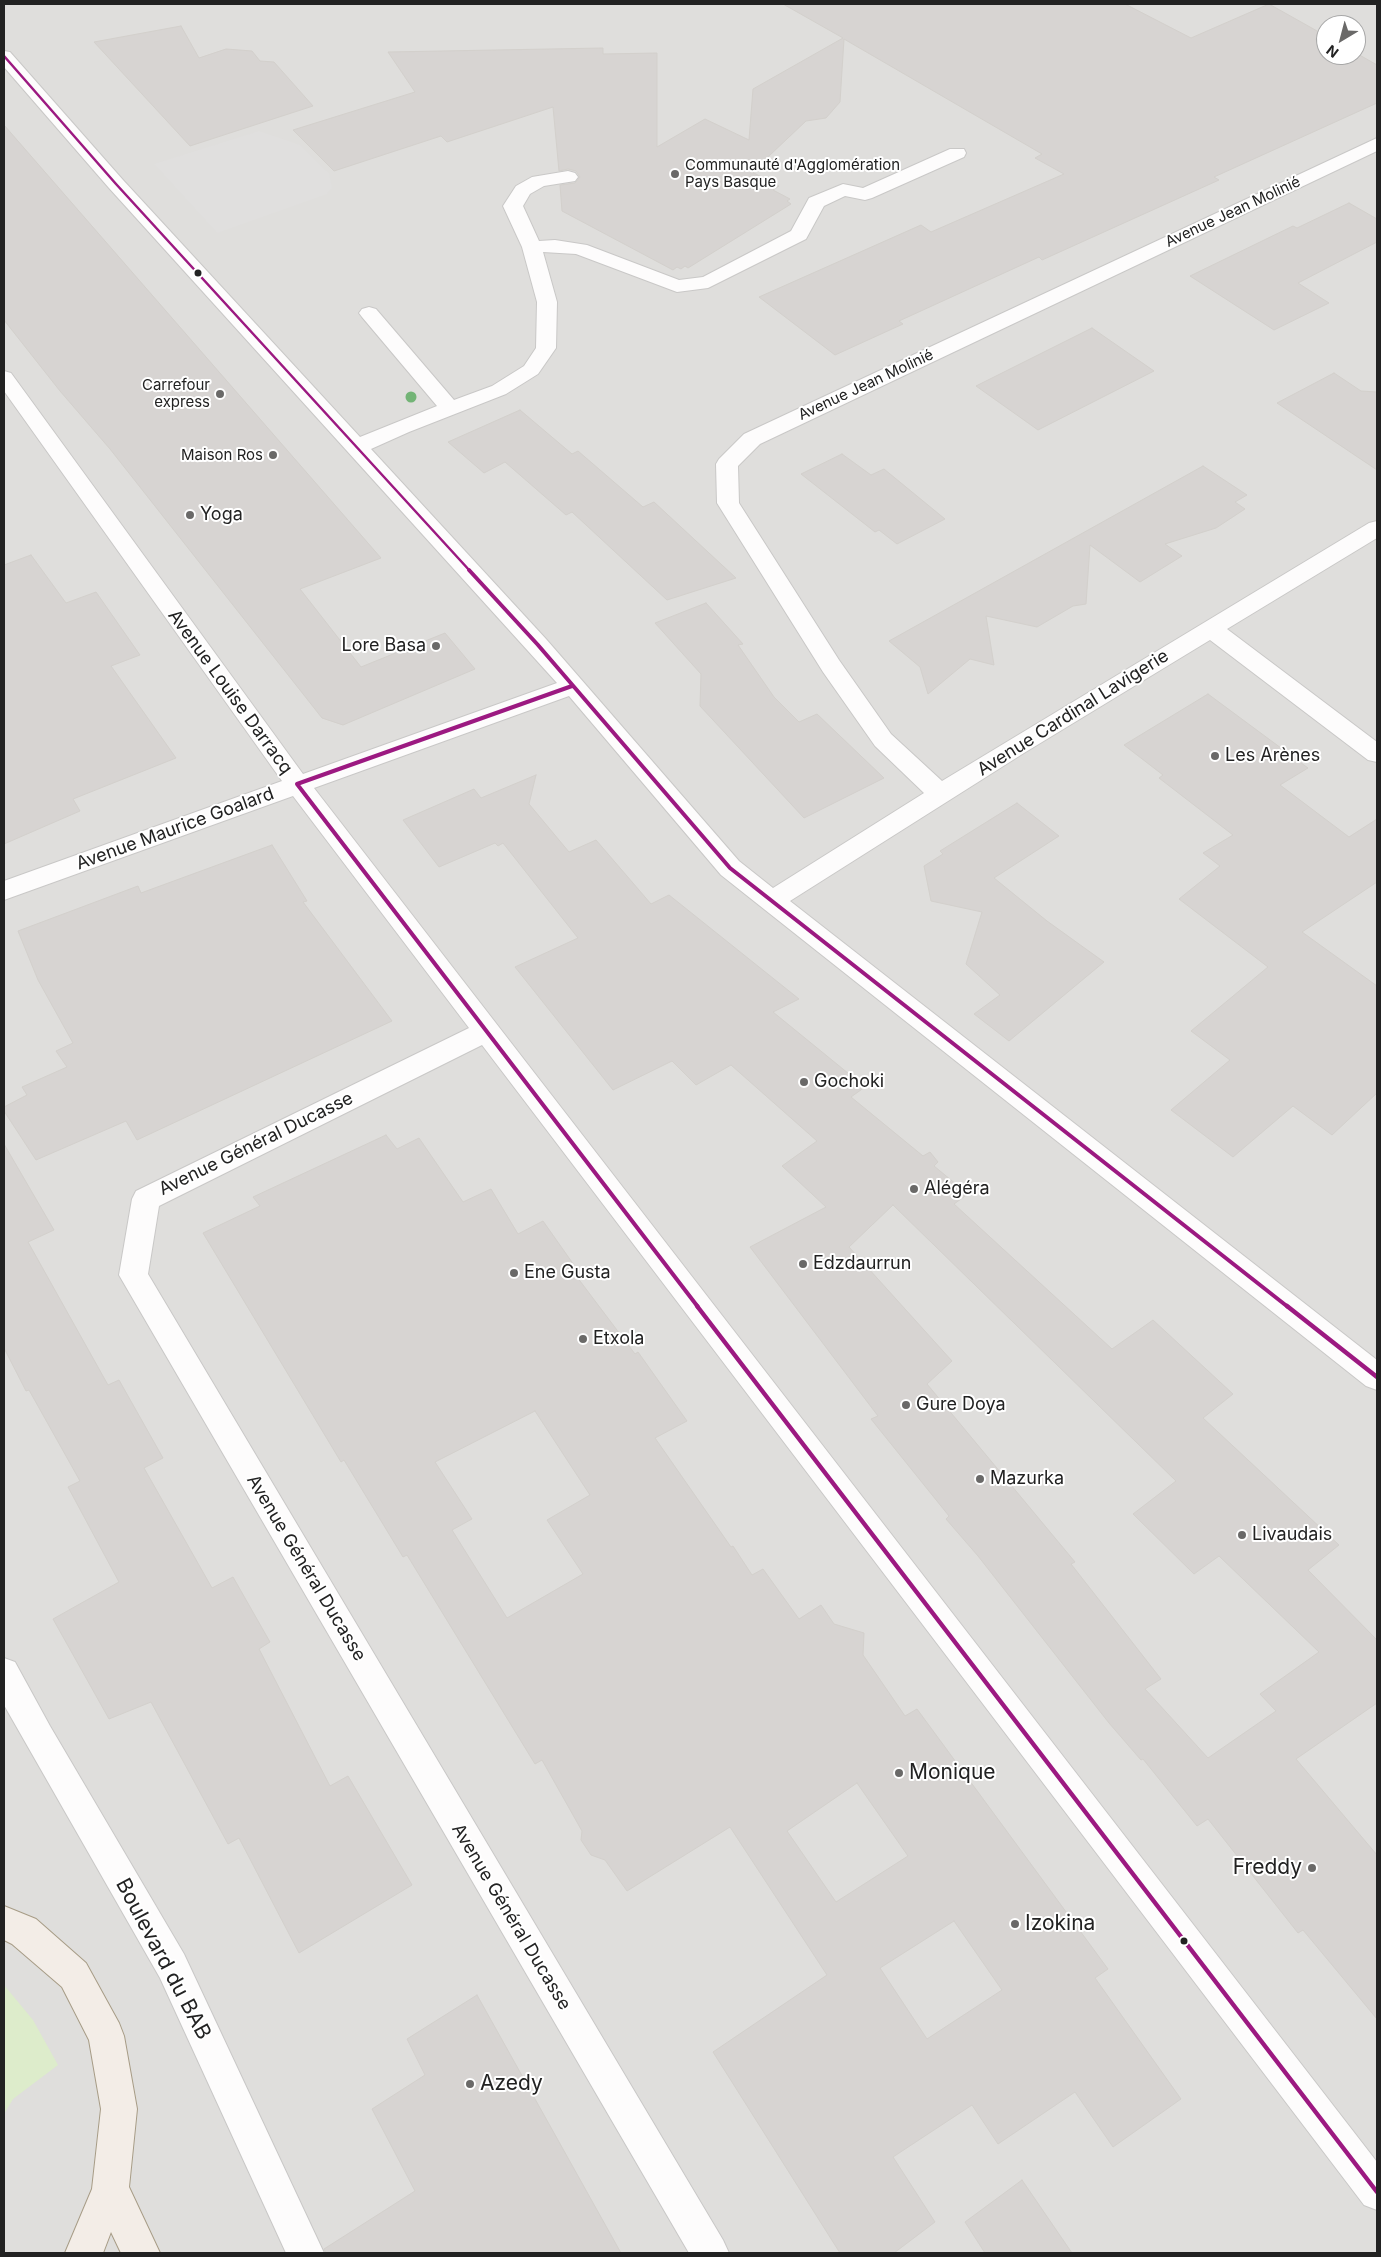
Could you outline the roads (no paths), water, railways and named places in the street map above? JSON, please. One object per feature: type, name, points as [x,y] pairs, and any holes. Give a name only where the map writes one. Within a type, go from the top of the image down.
[{"type":"main road","points":[[4,1923],[24,1931],[74,1975],[106,2036],[119,2108],[110,2189],[84,2253]]},
{"type":"main road","points":[[110,2189],[141,2253]]},
{"type":"street","points":[[4,56],[122,191],[538,645],[730,868],[1377,1377]]},
{"type":"street","name":"Avenue Jean Molinié","points":[[942,794],[917,774],[883,740],[830,666],[728,502],[727,464],[752,439],[1377,144]]},
{"type":"street","points":[[532,247],[555,246],[580,249],[677,286],[708,282],[799,235],[816,202],[843,190],[865,194],[957,153]]},
{"type":"street","points":[[357,447],[450,408],[499,390],[530,370],[546,348],[547,302],[532,247],[513,206],[523,190],[539,181],[568,177]]},
{"type":"street","points":[[369,313],[450,408]]},
{"type":"street","name":"Avenue Louise Darracq","points":[[4,377],[297,784],[1377,2192]]},
{"type":"street","name":"Avenue Cardinal Lavigerie","points":[[771,901],[1015,747],[1198,636],[1212,630],[1377,528]]},
{"type":"street","points":[[1212,630],[1377,754]]},
{"type":"street","name":"Avenue Maurice Goalard","points":[[4,891],[572,686]]},
{"type":"street","name":"Avenue Général Ducasse","points":[[486,1031],[146,1199],[133,1275],[710,2253]]},
{"type":"street","name":"Boulevard du BAB","points":[[4,1673],[38,1737],[172,1966],[305,2253]]},
{"type":"place","name":"Communauté d'Agglomération Pays Basque","points":[[675,174]]},
{"type":"place","name":"Carrefour express","points":[[220,394]]},
{"type":"place","name":"Maison Ros","points":[[273,455]]},
{"type":"place","name":"Yoga","points":[[190,515]]},
{"type":"place","name":"Lore Basa","points":[[436,646]]},
{"type":"place","name":"Les Arènes","points":[[1215,756]]},
{"type":"place","name":"Gochoki","points":[[804,1082]]},
{"type":"place","name":"Alégéra","points":[[914,1189]]},
{"type":"place","name":"Edzdaurrun","points":[[803,1264]]},
{"type":"place","name":"Ene Gusta","points":[[514,1273]]},
{"type":"place","name":"Etxola","points":[[583,1339]]},
{"type":"place","name":"Gure Doya","points":[[906,1405]]},
{"type":"place","name":"Mazurka","points":[[980,1479]]},
{"type":"place","name":"Livaudais","points":[[1242,1535]]},
{"type":"place","name":"Monique","points":[[899,1773]]},
{"type":"place","name":"Freddy","points":[[1312,1868]]},
{"type":"place","name":"Izokina","points":[[1015,1924]]},
{"type":"place","name":"Azedy","points":[[470,2084]]}]
